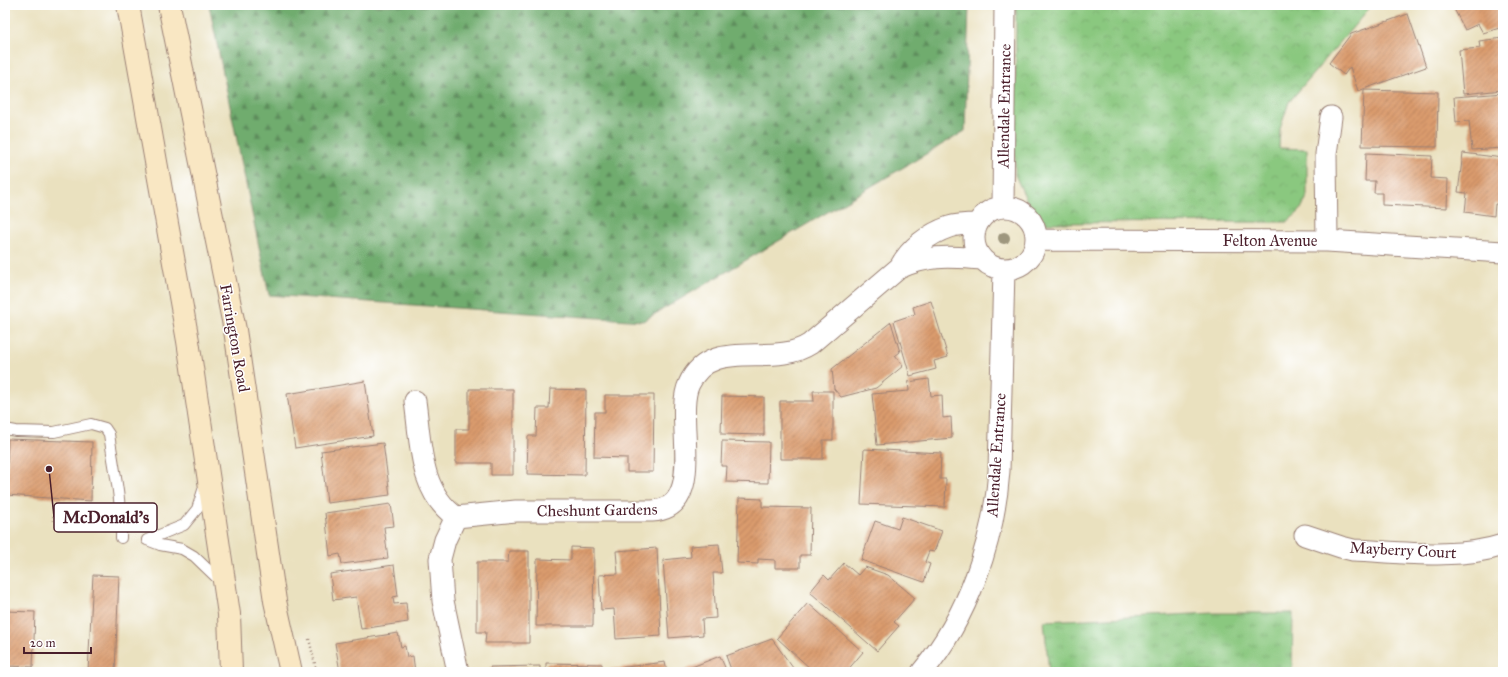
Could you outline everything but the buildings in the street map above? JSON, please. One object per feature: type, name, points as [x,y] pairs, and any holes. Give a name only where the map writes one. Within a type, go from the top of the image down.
[{"type":"main road","points":[[128,5],[188,341],[229,614],[232,672]]},
{"type":"main road","name":"Farrington Road","points":[[169,5],[235,330],[275,601],[291,672]]},
{"type":"street","name":"Allendale Entrance","points":[[1002,207],[1005,5]]},
{"type":"street","points":[[1327,240],[1326,154],[1331,117]]},
{"type":"street","points":[[1002,207],[1014,208],[1024,214],[1034,228],[1036,240],[1033,251],[1026,261],[1015,267],[1004,269],[992,266],[978,255],[974,244],[974,232],[977,224],[986,213],[992,210],[1002,207]]},
{"type":"street","points":[[899,268],[915,247],[936,233],[960,224],[977,224]]},
{"type":"street","name":"Felton Avenue","points":[[1036,240],[1327,240],[1503,252]]},
{"type":"street","points":[[899,268],[917,260],[941,257],[982,259]]},
{"type":"street","name":"Cheshunt Gardens","points":[[456,517],[516,511],[652,511],[668,507],[677,500],[685,482],[685,398],[688,384],[698,369],[711,361],[730,356],[783,355],[798,351],[810,344],[899,268]]},
{"type":"street","name":"Allendale Entrance","points":[[922,672],[938,650],[968,597],[988,541],[993,519],[999,471],[1004,269]]},
{"type":"street","points":[[416,401],[428,481],[439,502],[456,517],[445,540],[440,559],[443,601],[458,672]]},
{"type":"street","name":"Mayberry Court","points":[[1305,535],[1354,550],[1445,554],[1472,552],[1503,545]]},
{"type":"lane","points":[[5,429],[16,431],[54,432],[92,424],[105,428],[109,434],[122,522],[121,538]]},
{"type":"lane","points":[[208,474],[197,509],[184,525],[147,540],[160,545],[182,549],[194,556],[225,586]]},
{"type":"path","points":[[54,521],[55,502]]},
{"type":"green space","points":[[209,5],[969,5],[965,131],[643,321],[269,295]]},
{"type":"green space","points":[[1016,5],[1372,5],[1289,102],[1280,129],[1279,148],[1307,149],[1307,197],[1300,211],[1287,222],[1037,223],[1015,175]]},
{"type":"green space","points":[[1215,613],[1293,613],[1292,672],[1049,672],[1044,621]]},
{"type":"place","name":"McDonald's","points":[[49,469]]}]
